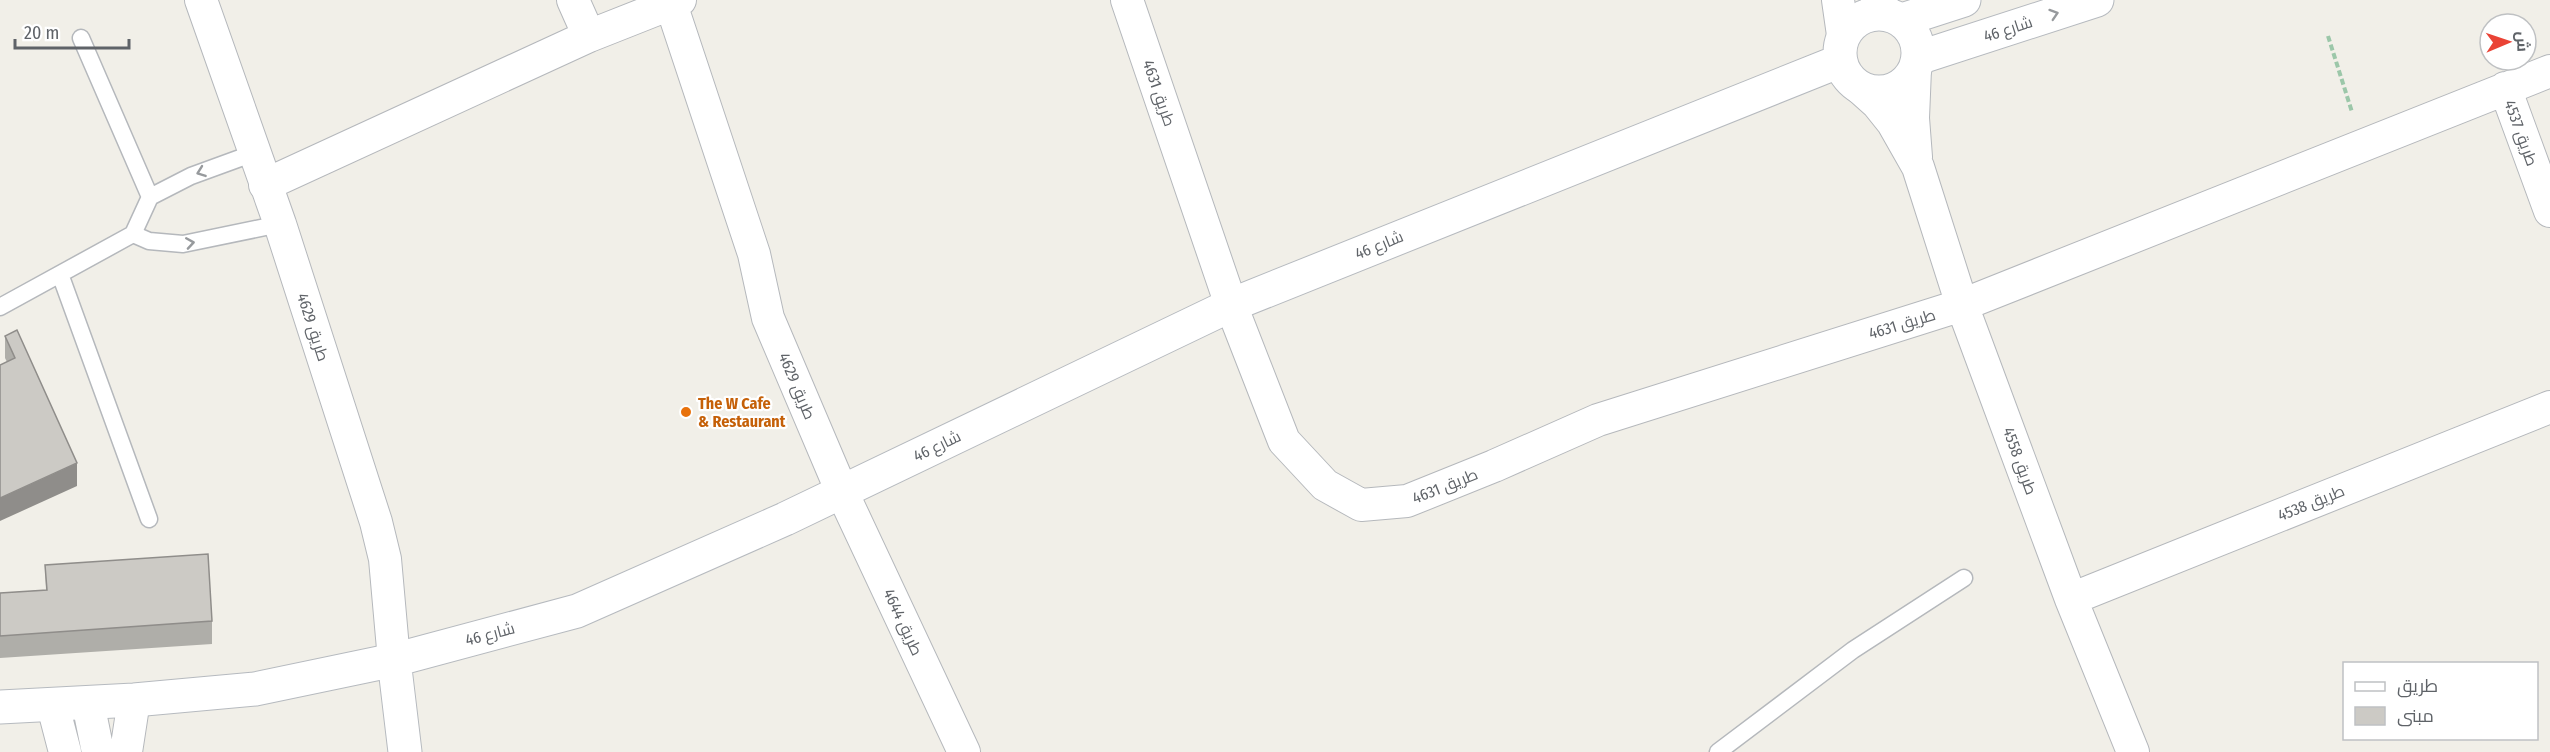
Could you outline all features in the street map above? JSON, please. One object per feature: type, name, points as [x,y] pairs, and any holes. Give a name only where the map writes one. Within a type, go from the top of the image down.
[{"type":"street","name":"طريق 4629","points":[[201,0],[280,224],[376,522],[385,559],[394,660]]},
{"type":"street","points":[[573,0],[589,36]]},
{"type":"street","name":"طريق 4631","points":[[1127,0],[1231,304],[1284,441],[1325,485],[1361,505],[1407,501],[1598,420],[1962,305],[2550,71]]},
{"type":"street","points":[[1838,0],[1847,61],[1874,92],[1891,91],[1905,83],[1917,63],[1918,43],[1912,30],[1889,11]]},
{"type":"street","points":[[1847,61],[1857,20],[1872,14],[1964,0]]},
{"type":"street","name":"شارع 46","points":[[1917,63],[2097,0]]},
{"type":"street","name":"طريق 4629","points":[[676,2],[754,254],[768,318],[842,492]]},
{"type":"street","points":[[265,185],[589,36],[676,2]]},
{"type":"street","name":"شارع 46","points":[[0,707],[53,706],[255,689],[394,660],[577,610],[842,492],[1231,304],[1847,61]]},
{"type":"street","name":"طريق 4558","points":[[1847,61],[1893,123],[1918,167]]},
{"type":"street","name":"طريق 4558","points":[[1917,63],[1913,118],[1918,167],[1962,305],[2126,750]]},
{"type":"street","name":"طريق 4537","points":[[2505,88],[2550,211]]},
{"type":"street","name":"طريق 4538","points":[[2071,599],[2550,407]]},
{"type":"street","name":"طريق 4644","points":[[842,492],[964,752]]},
{"type":"street","points":[[394,660],[405,752]]},
{"type":"street","points":[[126,752],[134,700]]},
{"type":"street","points":[[88,703],[98,752]]},
{"type":"street","points":[[53,706],[65,752]]},
{"type":"lane","points":[[81,38],[150,197]]},
{"type":"lane","points":[[0,308],[133,234],[150,197],[191,176],[254,153]]},
{"type":"lane","points":[[133,234],[157,243],[183,244],[280,224]]},
{"type":"lane","points":[[60,274],[149,519]]},
{"type":"lane","points":[[1718,752],[1853,650],[1964,578]]},
{"type":"path","points":[[2328,36],[2362,144]]},
{"type":"building","points":[[17,330],[77,463],[0,498],[0,365],[15,358],[5,336]]},
{"type":"building","points":[[208,554],[212,621],[0,636],[0,593],[47,590],[45,565]]},
{"type":"place","name":"The W Cafe & Restaurant","points":[[686,412]]}]
